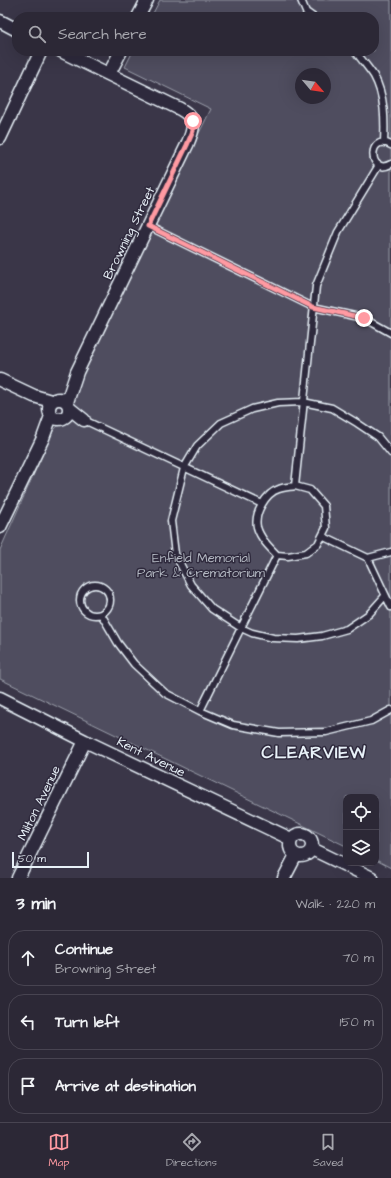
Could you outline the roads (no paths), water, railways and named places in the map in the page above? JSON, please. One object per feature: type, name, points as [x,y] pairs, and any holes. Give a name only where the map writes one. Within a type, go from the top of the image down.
[{"type":"street","points":[[141,12],[147,0]]},
{"type":"street","points":[[0,21],[12,27]]},
{"type":"street","points":[[0,138],[39,56]]},
{"type":"street","points":[[71,56],[109,74],[118,56]]},
{"type":"street","name":"Browning Street","points":[[0,527],[77,372],[193,131],[193,121],[187,113],[109,74]]},
{"type":"street","points":[[0,380],[58,409],[84,420]]},
{"type":"street","name":"Kent Avenue","points":[[0,698],[85,741],[291,839]]},
{"type":"street","name":"Milton Avenue","points":[[18,878],[85,741]]},
{"type":"street","points":[[297,834],[304,834],[311,839],[312,849],[305,855],[296,855],[290,848],[291,839],[297,834]]},
{"type":"street","points":[[312,849],[372,878]]},
{"type":"street","points":[[284,878],[296,855]]},
{"type":"lane","points":[[301,0],[306,12]]},
{"type":"lane","points":[[359,56],[374,77],[380,92],[384,111],[384,143]]},
{"type":"lane","points":[[384,111],[391,113]]},
{"type":"lane","points":[[391,145],[384,143],[377,146],[372,152],[374,160],[379,165],[385,166],[391,164]]},
{"type":"lane","points":[[295,486],[316,286],[338,232],[379,165]]},
{"type":"lane","points":[[148,226],[313,307],[364,318],[391,333]]},
{"type":"lane","points":[[385,596],[368,614],[347,629],[322,636],[298,639],[272,638],[252,633],[241,628],[212,609],[191,585],[175,554],[171,521],[184,468],[197,446],[221,423],[252,408],[278,403],[303,402],[332,408],[378,437],[391,454]]},
{"type":"lane","points":[[84,420],[262,504]]},
{"type":"lane","points":[[295,486],[310,490],[324,506],[326,528],[318,544],[306,553],[288,556],[277,555],[266,544],[257,527],[259,510],[262,504],[267,496],[278,489],[295,486]]},
{"type":"lane","points":[[322,536],[368,558],[391,552]]},
{"type":"lane","points":[[200,711],[277,555]]},
{"type":"lane","points":[[368,558],[391,607]]},
{"type":"lane","points":[[95,585],[100,586],[108,592],[110,602],[105,611],[101,614],[90,615],[82,608],[80,598],[85,588],[95,585]]},
{"type":"lane","points":[[101,614],[118,643],[134,664],[165,693],[200,711],[233,725],[279,733],[326,732],[371,721],[391,710]]},
{"type":"district","name":"CLEARVIEW","points":[[314,753]]},
{"type":"park label","name":"Enfield Memorial Park & Crematorium","points":[[201,566]]}]
